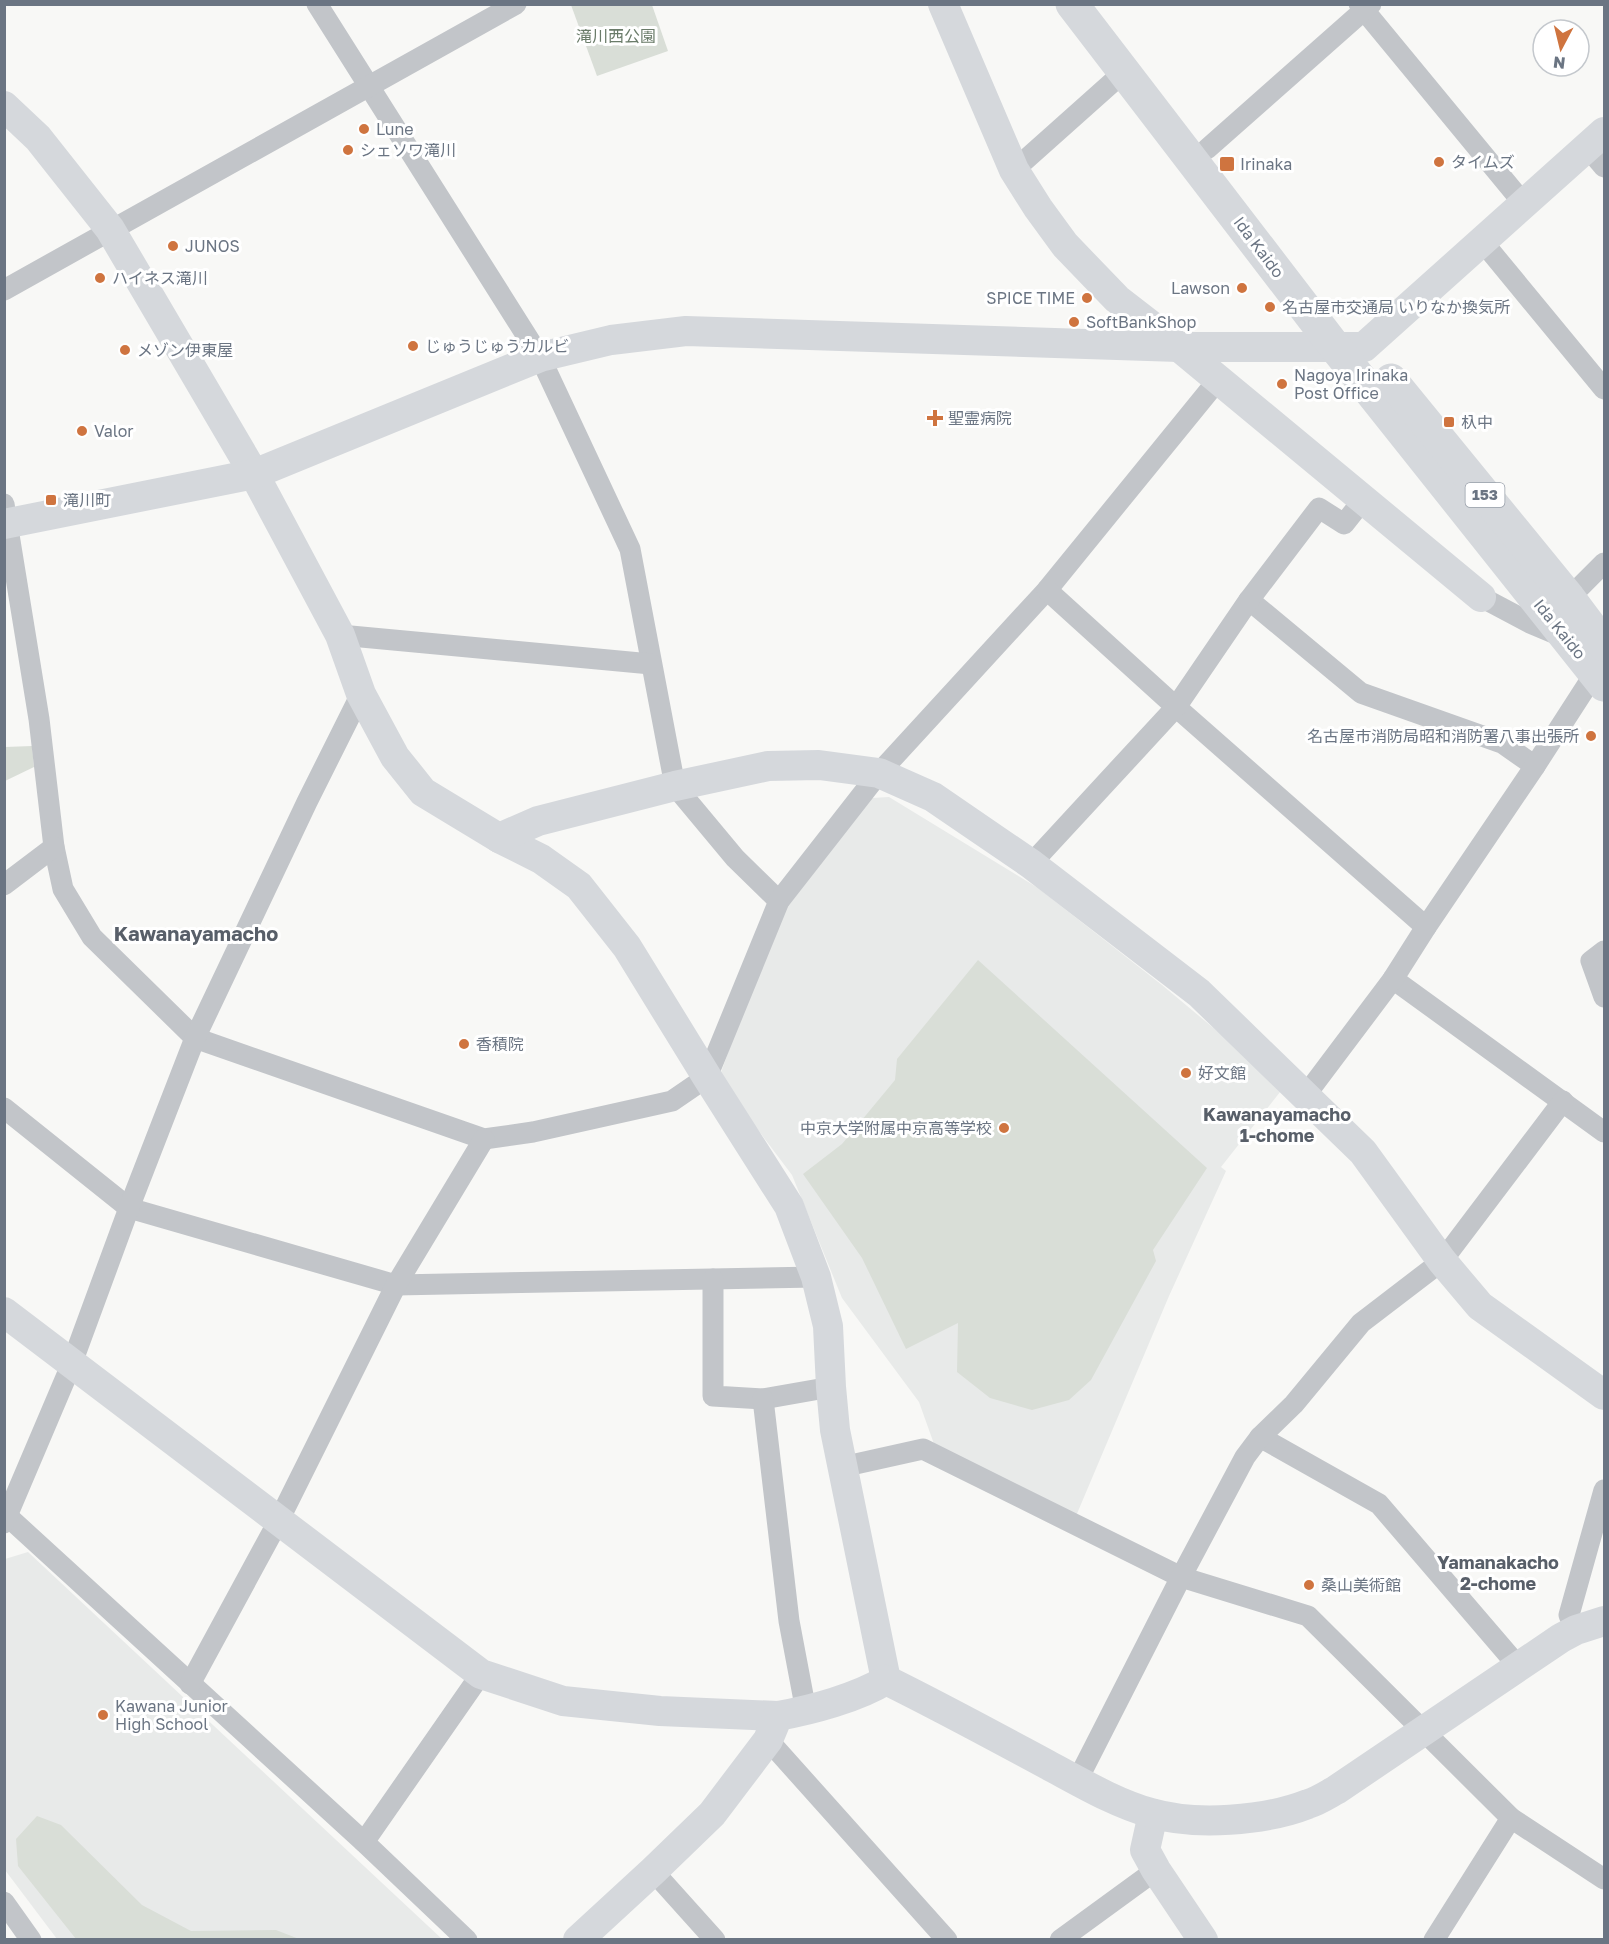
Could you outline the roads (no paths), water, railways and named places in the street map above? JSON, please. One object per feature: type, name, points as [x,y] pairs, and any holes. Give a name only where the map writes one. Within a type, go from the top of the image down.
[{"type":"highway","name":"Ida Kaido","points":[[1072,4],[1350,347],[1569,598],[1601,668]]},
{"type":"highway","name":"Ida Kaido","points":[[1096,4],[1207,149],[1521,580],[1566,638],[1601,668]]},
{"type":"street","points":[[316,4],[540,357],[630,549],[675,786],[735,858],[779,901]]},
{"type":"street","points":[[4,290],[516,4]]},
{"type":"street","points":[[943,4],[1014,170],[1065,245],[1117,299],[1179,347],[1480,597],[1530,623],[1566,638]]},
{"type":"street","points":[[1207,149],[1364,7],[1524,204]]},
{"type":"street","points":[[1014,170],[1125,71]]},
{"type":"street","points":[[4,106],[38,138],[110,229],[254,474],[340,635],[361,694],[395,757],[423,792],[499,838],[541,859],[579,886],[627,947],[706,1077],[789,1206],[816,1277],[828,1326],[835,1430],[886,1680]]},
{"type":"street","points":[[1218,380],[1047,590],[879,773],[779,901],[706,1077],[672,1101],[533,1132],[484,1139],[195,1038],[92,937],[63,889],[54,847],[39,719],[6,518],[254,474],[540,357],[611,340],[686,331],[1179,347],[1350,347],[1482,241],[1524,204],[1599,149]]},
{"type":"street","points":[[1482,241],[1605,389]]},
{"type":"street","points":[[1031,864],[1176,707],[1249,600],[1319,508],[1344,524],[1363,500]]},
{"type":"street","points":[[1569,598],[1605,563]]},
{"type":"street","points":[[1480,597],[1501,596],[1521,580]]},
{"type":"street","points":[[1047,590],[1426,927]]},
{"type":"street","points":[[1249,600],[1361,693],[1502,743],[1535,766]]},
{"type":"street","points":[[340,635],[651,664]]},
{"type":"street","points":[[1305,1096],[1393,979],[1601,668]]},
{"type":"street","points":[[361,694],[195,1038],[72,1363],[6,1517],[363,1842],[467,1940]]},
{"type":"street","points":[[499,838],[538,821],[675,786],[768,766],[819,765],[879,773],[933,797],[1031,864],[1199,993],[1363,1152],[1442,1261],[1480,1306],[1605,1395]]},
{"type":"street","points":[[4,885],[54,847]]},
{"type":"street","points":[[1605,951],[1591,962],[1605,997]]},
{"type":"street","points":[[1393,979],[1605,1132]]},
{"type":"street","points":[[1077,1781],[1245,1457],[1260,1437],[1294,1404],[1361,1323],[1442,1261],[1563,1101]]},
{"type":"street","points":[[4,1108],[129,1208],[396,1285],[816,1277]]},
{"type":"street","points":[[190,1684],[279,1520],[396,1285],[484,1139]]},
{"type":"street","points":[[713,1279],[713,1396],[763,1399],[831,1387]]},
{"type":"street","points":[[4,1312],[481,1674],[563,1701],[784,1722],[874,1688],[886,1680]]},
{"type":"street","points":[[578,1940],[712,1814],[784,1722],[789,1621],[763,1399]]},
{"type":"street","points":[[1260,1437],[1379,1504],[1518,1666]]},
{"type":"street","points":[[842,1467],[923,1449],[1181,1577],[1308,1616],[1511,1818],[1605,1879]]},
{"type":"street","points":[[1576,1630],[1569,1615],[1605,1490]]},
{"type":"street","points":[[886,1680],[1077,1781],[1131,1806],[1153,1814],[1215,1820],[1245,1819],[1308,1804],[1336,1790],[1518,1666],[1576,1630],[1605,1621]]},
{"type":"street","points":[[363,1842],[481,1674]]},
{"type":"street","points":[[784,1722],[947,1940]]},
{"type":"street","points":[[1153,1814],[1146,1850],[1156,1870],[1203,1940]]},
{"type":"street","points":[[1434,1940],[1511,1818]]},
{"type":"street","points":[[1069,1936],[1156,1870]]},
{"type":"street","points":[[653,1871],[715,1940]]},
{"type":"street","points":[[4,1902],[31,1940]]},
{"type":"place","name":"Lune","points":[[364,129]]},
{"type":"place","name":"シェソワ滝川","points":[[348,150]]},
{"type":"place","name":"タイムズ","points":[[1439,162]]},
{"type":"place","name":"Irinaka","points":[[1227,164]]},
{"type":"place","name":"JUNOS","points":[[173,246]]},
{"type":"place","name":"ハイネス滝川","points":[[100,278]]},
{"type":"place","name":"Lawson","points":[[1242,288]]},
{"type":"place","name":"SPICE TIME","points":[[1087,298]]},
{"type":"place","name":"名古屋市交通局 いりなか換気所","points":[[1270,307]]},
{"type":"place","name":"SoftBankShop","points":[[1074,322]]},
{"type":"place","name":"じゅうじゅうカルビ","points":[[413,346]]},
{"type":"place","name":"メゾン伊東屋","points":[[125,350]]},
{"type":"place","name":"Nagoya Irinaka Post Office","points":[[1282,384]]},
{"type":"place","name":"聖霊病院","points":[[935,418]]},
{"type":"place","name":"杁中","points":[[1449,422]]},
{"type":"place","name":"Valor","points":[[82,431]]},
{"type":"place","name":"滝川町","points":[[51,500]]},
{"type":"place","name":"名古屋市消防局昭和消防署八事出張所","points":[[1591,736]]},
{"type":"place","name":"香積院","points":[[464,1044]]},
{"type":"place","name":"好文館","points":[[1186,1073]]},
{"type":"place","name":"中京大学附属中京高等学校","points":[[1004,1128]]},
{"type":"place","name":"桑山美術館","points":[[1309,1585]]},
{"type":"place","name":"Kawana Junior High School","points":[[103,1715]]},
{"type":"district","name":"Kawanayamacho","points":[[196,934]]},
{"type":"district","name":"Kawanayamacho 1-chome","points":[[1277,1125]]},
{"type":"district","name":"Yamanakacho 2-chome","points":[[1498,1573]]},
{"type":"park label","name":"滝川西公園","points":[[616,36]]}]
